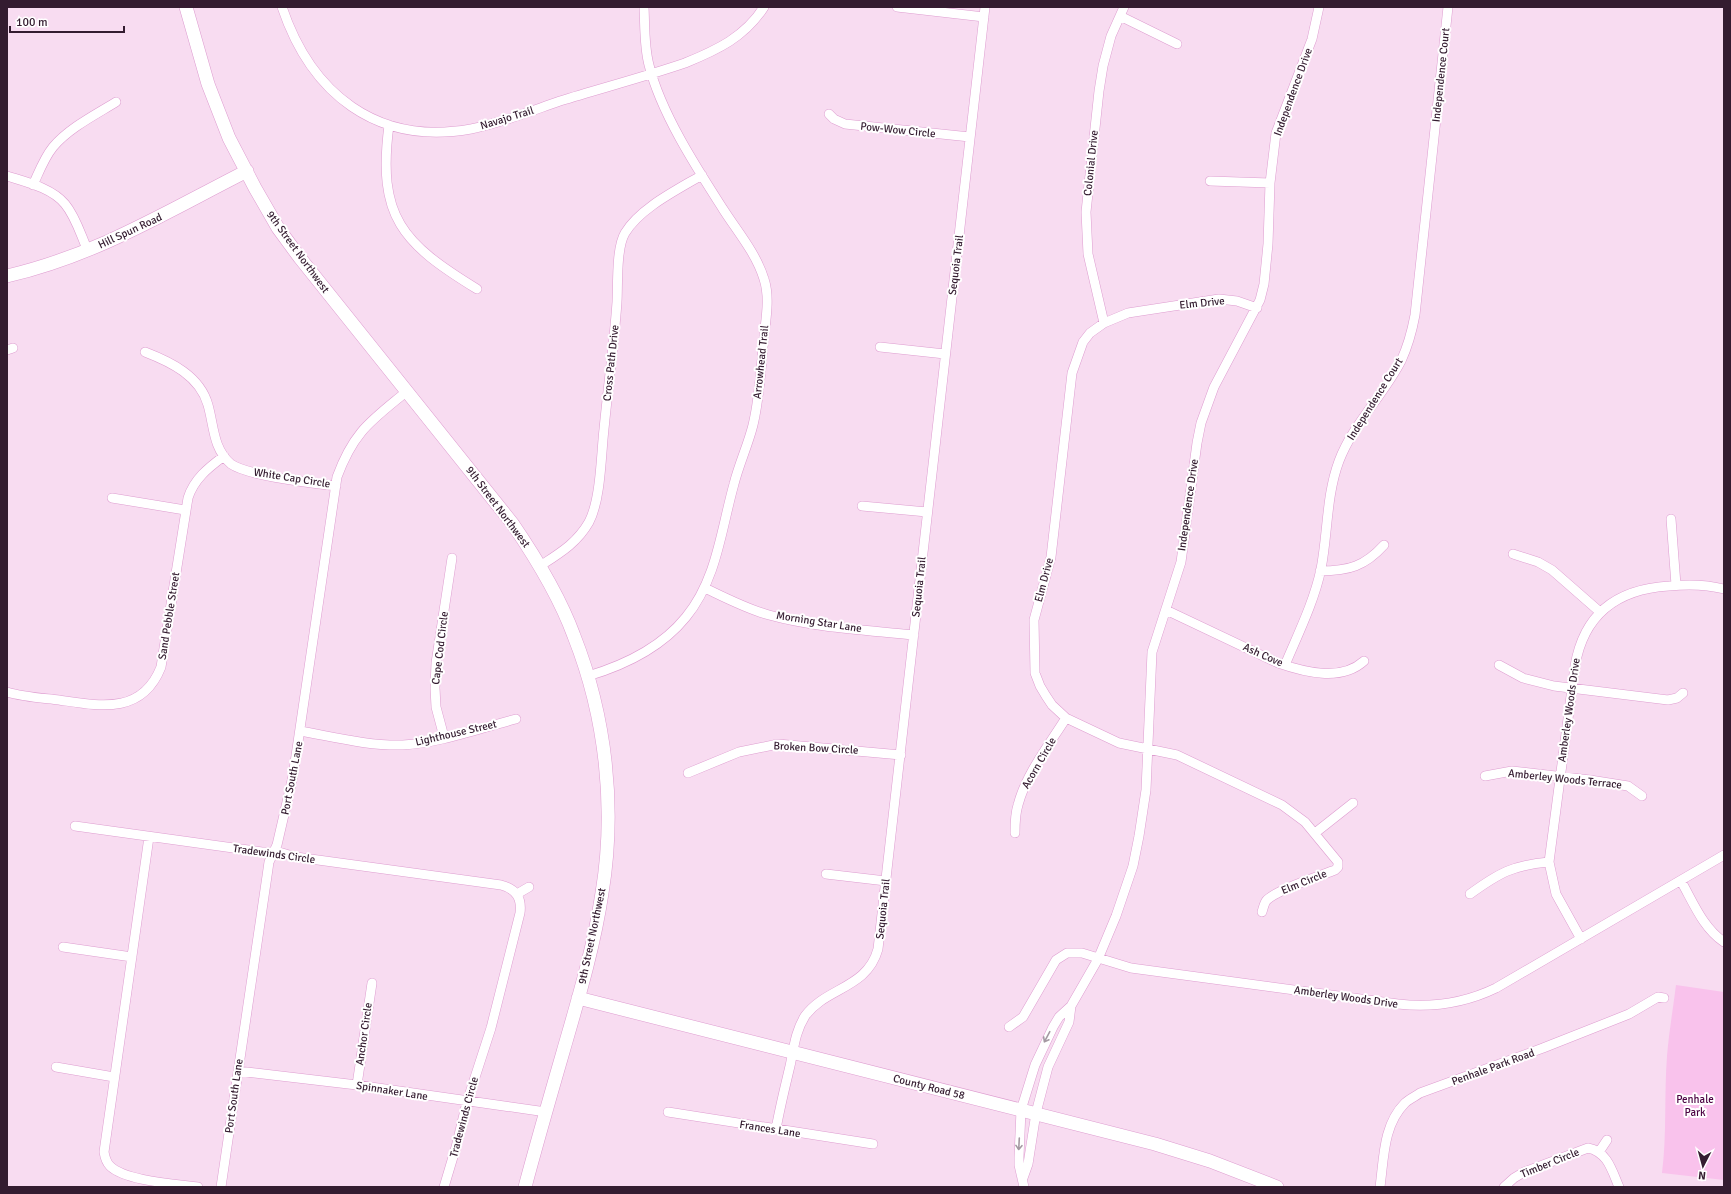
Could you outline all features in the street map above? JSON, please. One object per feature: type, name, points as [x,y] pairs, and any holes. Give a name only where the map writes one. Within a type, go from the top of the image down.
[{"type":"street","name":"9th Street Northwest","points":[[186,7],[208,84],[230,138],[266,209],[300,258],[512,523],[540,566],[564,612],[588,676],[598,715],[605,759],[608,800],[608,837],[604,883],[598,918],[578,998],[525,1187]]},
{"type":"street","name":"Navajo Trail","points":[[282,7],[301,52],[317,75],[330,89],[352,107],[373,119],[390,125],[434,132],[472,129],[692,60],[729,43],[754,22],[764,7]]},
{"type":"street","name":"Arrowhead Trail","points":[[588,676],[633,659],[652,648],[678,626],[692,609],[705,588],[717,554],[734,482],[753,426],[767,301],[765,280],[760,267],[702,175],[663,104],[648,58],[644,7]]},
{"type":"street","points":[[897,7],[984,17]]},
{"type":"street","name":"Sequoia Trail","points":[[776,1129],[792,1052],[801,1024],[810,1011],[821,1001],[861,977],[873,962],[879,942],[985,7]]},
{"type":"street","name":"Colonial Drive","points":[[1104,323],[1088,254],[1086,212],[1103,66],[1108,44],[1124,7]]},
{"type":"street","name":"Independence Drive","points":[[1024,1183],[1019,1165],[1021,1110],[1035,1065],[1046,1040],[1059,1018],[1071,1006],[1098,958],[1118,911],[1132,866],[1144,803],[1148,750],[1149,684],[1152,652],[1156,634],[1166,610],[1181,562],[1196,443],[1208,401],[1221,371],[1256,308],[1264,284],[1268,244],[1270,183],[1276,133],[1312,38],[1319,7]]},
{"type":"street","name":"Independence Court","points":[[1285,665],[1309,606],[1320,571],[1331,493],[1339,463],[1359,423],[1401,361],[1412,332],[1448,7]]},
{"type":"street","points":[[1120,16],[1176,44]]},
{"type":"street","points":[[33,185],[53,147],[64,136],[116,102]]},
{"type":"street","name":"Pow-Wow Circle","points":[[829,114],[834,119],[845,124],[970,137]]},
{"type":"street","points":[[390,125],[386,150],[386,178],[395,215],[402,230],[415,245],[434,262],[477,289]]},
{"type":"street","name":"Hill Spun Road","points":[[7,276],[52,264],[88,251],[134,231],[247,171]]},
{"type":"street","name":"Cross Path Drive","points":[[540,566],[575,542],[588,522],[594,508],[600,469],[617,310],[620,251],[624,236],[638,217],[648,209],[702,175]]},
{"type":"street","points":[[7,176],[52,193],[65,204],[72,213],[88,251]]},
{"type":"street","points":[[1210,181],[1270,183]]},
{"type":"street","name":"Elm Drive","points":[[1256,308],[1237,301],[1219,299],[1128,314],[1104,323],[1090,333],[1082,342],[1074,365],[1051,557],[1034,620],[1037,678],[1052,705],[1066,718],[1116,742],[1177,755],[1282,805],[1296,814],[1315,833]]},
{"type":"street","points":[[880,347],[945,354]]},
{"type":"street","name":"White Cap Circle","points":[[145,352],[171,364],[192,378],[197,384],[206,398],[213,432],[224,456],[232,464],[245,470],[336,486]]},
{"type":"street","name":"Port South Lane","points":[[221,1187],[269,862],[287,805],[300,731],[337,477],[346,455],[361,430],[406,392]]},
{"type":"street","name":"Sand Pebble Street","points":[[7,692],[107,706],[128,701],[143,694],[153,682],[161,667],[188,498],[195,483],[205,471],[224,456]]},
{"type":"street","points":[[112,498],[185,510]]},
{"type":"street","points":[[862,506],[927,512]]},
{"type":"street","points":[[1672,519],[1676,585]]},
{"type":"street","points":[[1320,571],[1341,570],[1361,564],[1375,555],[1384,545]]},
{"type":"street","points":[[1514,554],[1538,562],[1552,570],[1600,612]]},
{"type":"street","name":"Cape Cod Circle","points":[[444,737],[436,707],[435,683],[452,558]]},
{"type":"street","name":"Amberley Woods Drive","points":[[1581,938],[1556,894],[1550,862],[1576,657],[1580,642],[1589,626],[1600,612],[1611,603],[1629,593],[1676,585],[1702,585],[1724,590]]},
{"type":"street","name":"Morning Star Lane","points":[[705,588],[751,609],[788,619],[823,625],[914,634]]},
{"type":"street","name":"Ash Cove","points":[[1166,610],[1285,665],[1307,671],[1336,673],[1348,672],[1356,668],[1364,661]]},
{"type":"street","points":[[1499,665],[1532,682],[1572,689],[1668,700],[1677,698],[1683,693]]},
{"type":"street","name":"Acorn Circle","points":[[1015,834],[1016,812],[1021,794],[1034,768],[1066,718]]},
{"type":"street","name":"Lighthouse Street","points":[[300,731],[368,743],[394,745],[416,744],[516,719]]},
{"type":"street","name":"Broken Bow Circle","points":[[688,773],[739,752],[778,744],[901,755]]},
{"type":"street","name":"Amberley Woods Terrace","points":[[1485,776],[1512,771],[1560,776],[1628,786],[1642,796]]},
{"type":"street","points":[[1315,833],[1353,803]]},
{"type":"street","name":"Tradewinds Circle","points":[[75,826],[149,837],[273,852],[501,885],[511,888],[517,894],[521,902],[520,913],[490,1028],[467,1102],[444,1187]]},
{"type":"street","name":"Elm Circle","points":[[1262,912],[1266,901],[1271,897],[1284,890],[1335,870],[1338,867],[1338,862],[1315,833]]},
{"type":"street","points":[[149,837],[104,1152],[107,1163],[117,1171],[127,1176],[198,1187]]},
{"type":"street","name":"Amberley Woods Drive","points":[[1009,1027],[1023,1017],[1056,960],[1067,953],[1082,953],[1130,968],[1382,1002],[1427,1006],[1460,1001],[1485,993],[1724,855]]},
{"type":"street","points":[[1470,894],[1508,869],[1524,865],[1550,862]]},
{"type":"street","points":[[826,874],[886,881]]},
{"type":"street","points":[[1681,881],[1708,927],[1724,942]]},
{"type":"street","points":[[517,894],[529,887]]},
{"type":"street","points":[[63,947],[132,957]]},
{"type":"street","name":"Anchor Circle","points":[[357,1086],[372,983]]},
{"type":"street","name":"Penhale Park Road","points":[[1380,1187],[1388,1130],[1392,1119],[1405,1102],[1420,1093],[1543,1048],[1629,1014],[1658,996],[1664,998]]},
{"type":"street","name":"County Road 58","points":[[578,998],[1174,1149],[1240,1172],[1277,1187]]},
{"type":"street","name":"Independence Drive","points":[[1024,1183],[1036,1114],[1048,1067],[1069,1022],[1071,1006]]},
{"type":"street","points":[[56,1067],[114,1077]]},
{"type":"street","name":"Spinnaker Lane","points":[[238,1071],[546,1112]]},
{"type":"street","name":"Frances Lane","points":[[668,1112],[873,1144]]},
{"type":"street","points":[[1607,1140],[1599,1152],[1610,1164],[1619,1187]]},
{"type":"street","name":"Timber Circle","points":[[1504,1187],[1514,1178],[1540,1165],[1583,1149],[1588,1148],[1599,1152]]},
{"type":"green space","name":"Penhale Park","points":[[1676,985],[1724,992],[1724,1180],[1662,1173],[1667,1056]]}]
